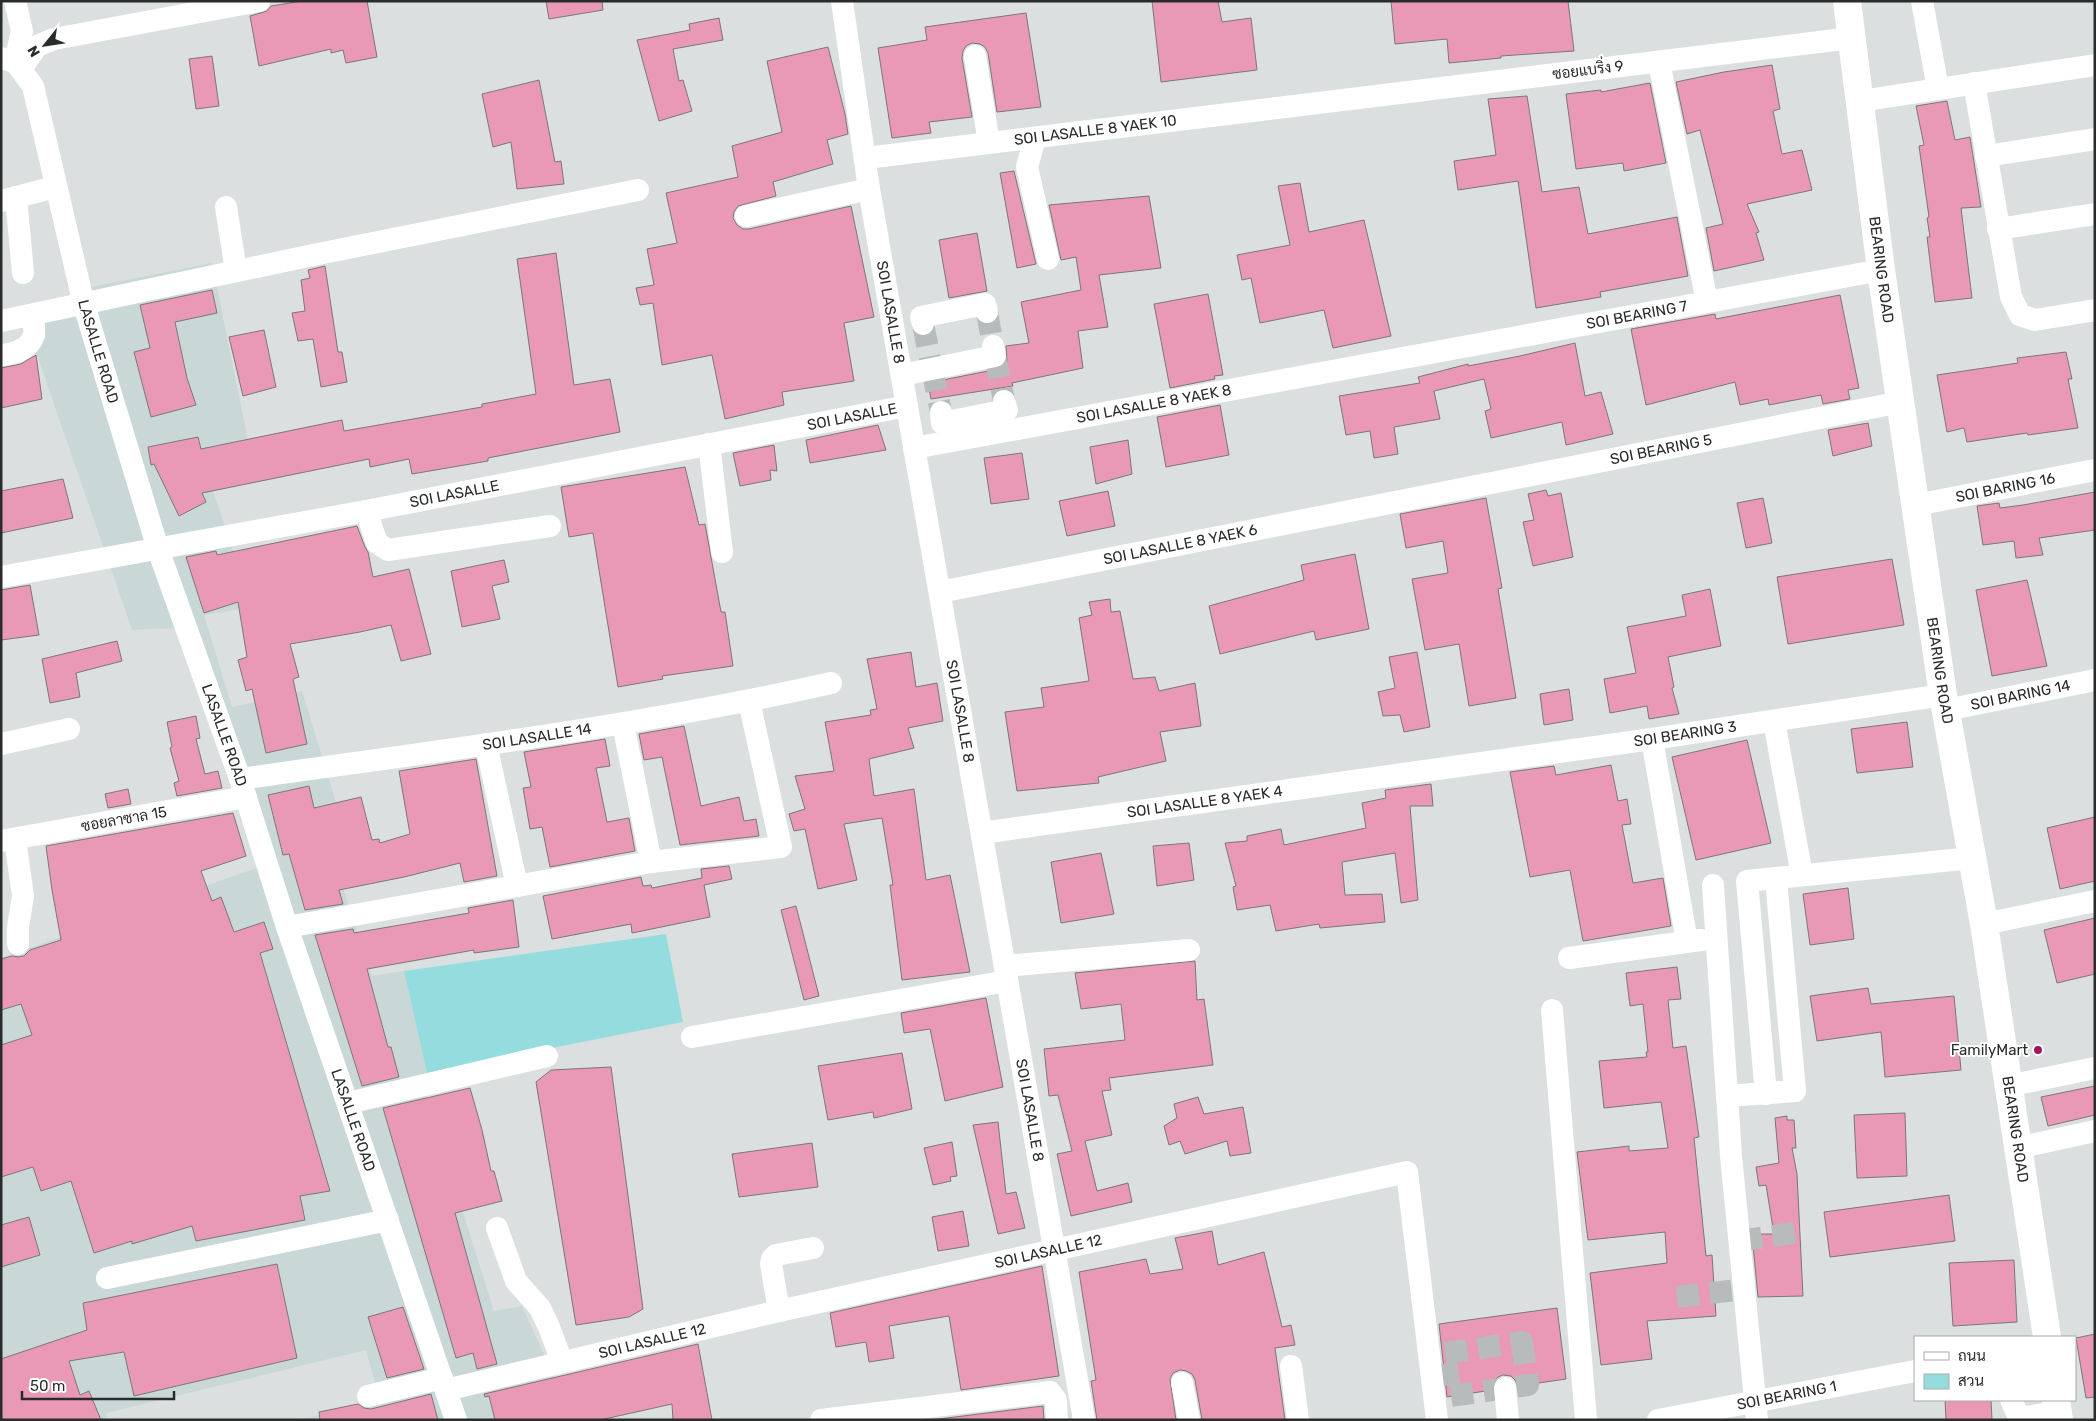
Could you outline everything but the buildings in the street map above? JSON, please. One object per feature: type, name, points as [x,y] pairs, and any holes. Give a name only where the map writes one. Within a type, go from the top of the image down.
[{"type":"main road","name":"BEARING ROAD","points":[[1847,1],[1881,270],[1944,703],[1984,924],[2047,1336]]},
{"type":"street","points":[[12,63],[22,31],[15,1]]},
{"type":"street","points":[[12,63],[37,46],[54,39],[259,1]]},
{"type":"street","name":"SOI LASALLE 8","points":[[842,1],[869,189],[1056,1250],[1084,1420]]},
{"type":"street","points":[[1922,1],[1938,89]]},
{"type":"street","name":"ซอยแบริ่ง 9","points":[[1324,102],[1852,38]]},
{"type":"street","points":[[975,56],[990,143]]},
{"type":"street","points":[[1659,62],[1707,302]]},
{"type":"street","name":"LASALLE ROAD","points":[[12,63],[33,86],[84,305],[158,549],[243,788],[287,927],[456,1420]]},
{"type":"street","points":[[1860,101],[2095,65]]},
{"type":"street","points":[[1974,83],[2011,297],[2020,315],[2036,320],[2095,310]]},
{"type":"street","name":"SOI LASALLE 8 YAEK 10","points":[[866,158],[1324,102]]},
{"type":"street","points":[[1035,138],[1027,167],[1048,258]]},
{"type":"street","points":[[1986,156],[2095,139]]},
{"type":"street","points":[[22,272],[8,199],[55,187]]},
{"type":"street","points":[[746,216],[869,189]]},
{"type":"street","points":[[1,321],[84,305],[236,271],[638,190]]},
{"type":"street","points":[[226,207],[236,271]]},
{"type":"street","points":[[1998,228],[2095,214]]},
{"type":"street","name":"SOI BEARING 7","points":[[1394,360],[1881,270]]},
{"type":"street","points":[[923,324],[921,317],[985,304],[987,312]]},
{"type":"street","points":[[1,355],[16,353],[29,343],[34,335],[33,315]]},
{"type":"street","points":[[902,374],[931,364],[995,356],[993,346]]},
{"type":"street","name":"SOI LASALLE 8 YAEK 8","points":[[914,448],[1394,360]]},
{"type":"street","points":[[940,412],[942,423],[1007,410],[1004,401]]},
{"type":"street","name":"SOI BEARING 5","points":[[1420,497],[1901,402]]},
{"type":"street","name":"SOI LASALLE","points":[[1,577],[366,511],[907,406]]},
{"type":"street","points":[[709,444],[722,552]]},
{"type":"street","name":"SOI BARING 16","points":[[1916,505],[2095,470]]},
{"type":"street","name":"SOI LASALLE 8 YAEK 6","points":[[940,592],[1420,497]]},
{"type":"street","points":[[366,511],[377,543],[388,550],[550,526]]},
{"type":"street","name":"SOI BARING 14","points":[[1944,703],[2095,680]]},
{"type":"street","name":"SOI LASALLE 14","points":[[243,788],[486,744],[623,724],[749,702],[831,683]]},
{"type":"street","points":[[287,927],[651,862],[781,847],[749,702]]},
{"type":"street","name":"SOI BEARING 3","points":[[1428,770],[1774,721],[1944,703]]},
{"type":"street","points":[[1774,721],[1802,875]]},
{"type":"street","points":[[623,724],[651,862]]},
{"type":"street","points":[[1,744],[69,729]]},
{"type":"street","points":[[1652,739],[1687,942]]},
{"type":"street","points":[[486,744],[517,886]]},
{"type":"street","name":"SOI LASALLE 8 YAEK 4","points":[[982,833],[1428,770]]},
{"type":"street","name":"ซอยลาซาล 15","points":[[8,840],[243,788]]},
{"type":"street","points":[[8,840],[23,896],[18,927],[18,944]]},
{"type":"street","points":[[1727,1096],[1766,1094],[1747,882],[1972,858]]},
{"type":"street","points":[[1713,885],[1731,1156],[1757,1411]]},
{"type":"street","points":[[1984,924],[2095,901]]},
{"type":"street","points":[[1569,958],[1716,938]]},
{"type":"street","points":[[692,1037],[1006,973],[1189,950]]},
{"type":"street","points":[[1552,1010],[1586,1420]]},
{"type":"street","points":[[348,1102],[547,1056]]},
{"type":"street","points":[[2008,1086],[2095,1068]]},
{"type":"street","points":[[2017,1148],[2095,1131]]},
{"type":"street","name":"SOI LASALLE 12","points":[[368,1396],[562,1362],[779,1311],[1407,1172],[1437,1420]]},
{"type":"street","points":[[107,1278],[388,1220]]},
{"type":"street","points":[[497,1228],[516,1280],[540,1308],[562,1362]]},
{"type":"street","points":[[779,1311],[771,1264],[772,1259],[776,1255],[813,1248]]},
{"type":"street","points":[[1290,1366],[1298,1420]]},
{"type":"street","name":"SOI BEARING 1","points":[[1658,1420],[1757,1411],[1914,1371]]},
{"type":"street","points":[[1182,1383],[1189,1420]]},
{"type":"street","points":[[1505,1388],[1508,1420]]},
{"type":"street","points":[[821,1420],[1050,1392],[1056,1400],[1057,1420]]},
{"type":"street","points":[[2011,1401],[2018,1415],[2028,1417],[2057,1410]]},
{"type":"shaded area","points":[[212,263],[250,450],[203,461],[252,607],[204,615],[232,707],[302,691],[350,848],[331,852],[372,976],[404,971],[427,1073],[426,1095],[494,1311],[522,1306],[574,1420],[297,1420],[380,1402],[366,1350],[106,1413],[107,1420],[1,1420],[1,958],[257,868],[178,628],[132,630],[36,352],[36,306],[72,296],[96,286]]},
{"type":"green space","points":[[666,934],[683,1022],[427,1073],[404,971]]},
{"type":"tunnel","points":[[987,312],[993,346]]},
{"type":"tunnel","points":[[923,324],[930,359]]},
{"type":"tunnel","points":[[995,356],[1004,401]]},
{"type":"tunnel","points":[[932,369],[941,412]]},
{"type":"tunnel","points":[[1740,1241],[1799,1232]]},
{"type":"tunnel","points":[[1677,1297],[1745,1289]]},
{"type":"tunnel","points":[[1522,1342],[1528,1385],[1451,1396],[1445,1353],[1522,1342]]},
{"type":"place","name":"FamilyMart","points":[[2038,1050]]}]
